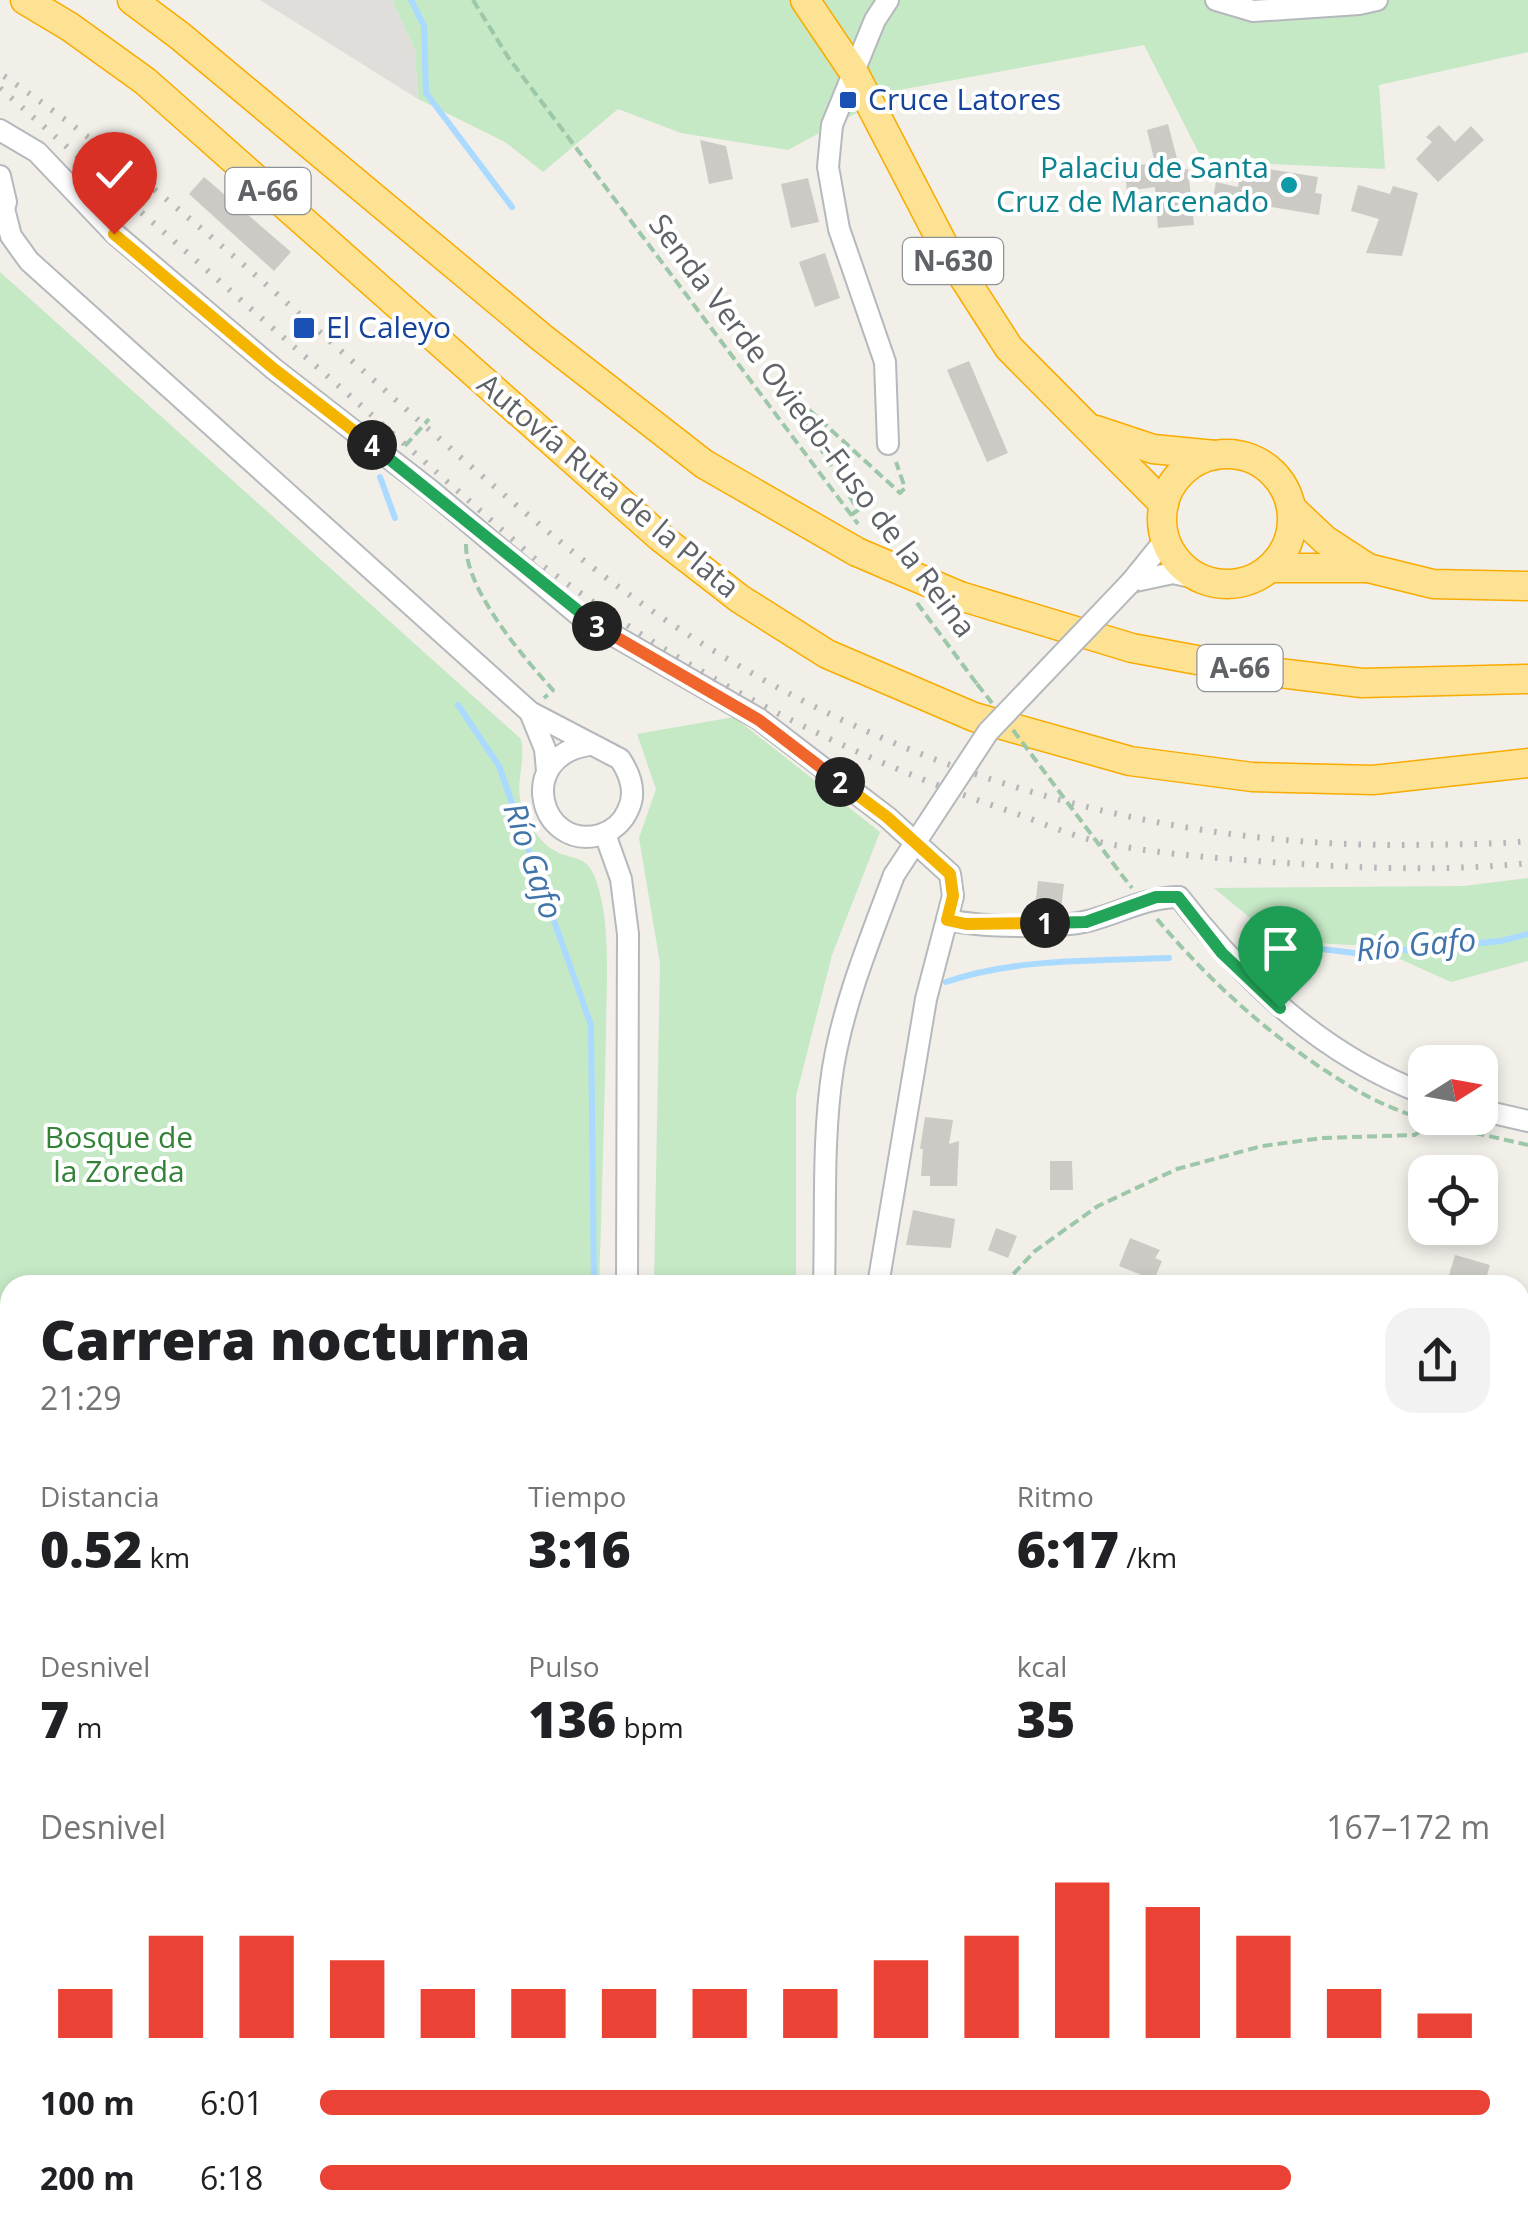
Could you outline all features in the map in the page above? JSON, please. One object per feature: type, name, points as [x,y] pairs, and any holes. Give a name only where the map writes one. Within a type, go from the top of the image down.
[{"type":"highway","name":"Autovía Ruta de la Plata","points":[[26,0],[145,81],[660,536],[740,599],[828,654],[974,717],[1146,763],[1252,777],[1373,780],[1528,762]]},
{"type":"highway","name":"A-66","points":[[132,0],[541,337],[704,464],[860,541],[960,596],[1132,648],[1246,669],[1362,683],[1528,678]]},
{"type":"highway","name":"N-630","points":[[805,0],[854,71],[946,250],[1009,348],[1164,504]]},
{"type":"highway","name":"N-630","points":[[1087,426],[1153,449],[1241,455],[1258,462],[1285,489],[1292,509],[1325,540],[1368,568]]},
{"type":"highway","points":[[1200,579],[1177,562],[1165,540],[1164,504],[1172,484],[1195,462],[1216,455]]},
{"type":"highway","points":[[1270,568],[1284,552],[1292,530],[1292,509]]},
{"type":"highway","name":"N-630","points":[[1200,579],[1222,585],[1239,584],[1270,568],[1368,568],[1433,584],[1528,586]]},
{"type":"street","points":[[888,0],[875,20],[832,124],[828,167],[839,229],[885,362],[888,444]]},
{"type":"street","points":[[1216,0],[1253,10],[1376,0]]},
{"type":"street","points":[[0,130],[37,152],[114,234],[274,369],[393,461],[580,616],[759,720],[887,817],[950,874],[953,896],[926,999],[880,1275]]},
{"type":"street","points":[[0,176],[6,202],[2,215],[10,236],[29,261],[530,712],[620,759],[629,772],[633,790],[630,808],[620,824],[604,834],[588,837],[572,834],[554,823],[545,808],[542,785],[556,757],[572,748],[590,745]]},
{"type":"street","points":[[0,247],[29,261]]},
{"type":"street","points":[[824,1275],[834,1067],[857,978],[894,875],[988,732],[1131,582],[1165,540]]},
{"type":"street","points":[[1131,582],[1172,573],[1200,579]]},
{"type":"street","points":[[530,712],[545,749],[547,770]]},
{"type":"street","points":[[604,834],[621,880],[628,934],[627,1275]]},
{"type":"street","points":[[947,920],[1014,925],[1086,922],[1156,897],[1178,897],[1222,953],[1280,1008],[1346,1055],[1408,1086]]},
{"type":"street","points":[[1498,1114],[1528,1121]]},
{"type":"path","name":"Senda Verde Oviedo-Fuso de la Reina","points":[[472,0],[508,57],[851,515],[860,541]]},
{"type":"path","points":[[851,515],[858,510],[799,413],[806,407],[900,493],[905,488],[888,444]]},
{"type":"path","points":[[393,461],[429,418]]},
{"type":"path","points":[[467,521],[466,556],[493,615],[553,690],[530,712]]},
{"type":"path","name":"Senda Verde Oviedo-Fuso de la Reina","points":[[908,592],[1001,716]]},
{"type":"path","points":[[1014,731],[1122,874]]},
{"type":"path","points":[[1138,895],[1150,910]]},
{"type":"path","points":[[1012,1275],[1035,1251],[1098,1206],[1177,1169],[1262,1146],[1322,1138],[1415,1135]]},
{"type":"shaded area","points":[[260,0],[392,0],[415,50],[418,99]]},
{"type":"green space","points":[[392,0],[1528,0],[1528,52],[1379,85],[1385,169],[1203,161],[1144,45],[899,90],[788,150],[681,133],[618,109],[543,172],[505,142],[418,99],[415,50]]},
{"type":"green space","name":"Bosque de la Zoreda","points":[[0,272],[521,739],[522,807],[529,824],[545,844],[581,860],[591,869],[603,906],[607,961],[599,1275],[0,1275]]},
{"type":"green space","points":[[734,717],[880,832],[832,955],[796,1096],[796,1275],[654,1275],[660,963],[639,838],[656,789],[637,734]]},
{"type":"green space","points":[[1528,878],[1528,961],[1451,982],[1371,946],[1278,941],[1214,888],[1464,886]]},
{"type":"building","points":[[1168,124],[1180,170],[1188,169],[1194,225],[1158,228],[1155,187],[1127,191],[1124,167],[1155,163],[1147,130]]},
{"type":"building","points":[[1439,125],[1455,142],[1471,126],[1484,140],[1438,182],[1416,159],[1432,142],[1426,137]]},
{"type":"building","points":[[700,140],[726,146],[733,179],[709,184]]},
{"type":"building","name":"Palaciu de Santa Cruz de Marcenado","points":[[1263,168],[1318,177],[1315,193],[1322,194],[1319,215],[1213,197],[1216,182],[1238,187],[1241,169],[1263,173]]},
{"type":"building","points":[[204,177],[291,252],[274,271],[189,194]]},
{"type":"building","points":[[808,178],[819,222],[791,228],[781,184]]},
{"type":"building","points":[[1358,185],[1390,194],[1393,186],[1418,193],[1402,256],[1366,253],[1379,219],[1351,211]]},
{"type":"building","points":[[825,253],[840,298],[815,307],[799,262]]},
{"type":"building","points":[[969,361],[1008,453],[987,462],[947,370]]},
{"type":"building","points":[[1038,881],[1064,884],[1061,910],[1035,907]]},
{"type":"building","points":[[925,1117],[953,1120],[949,1144],[959,1141],[957,1186],[930,1186],[930,1176],[921,1176]]},
{"type":"building","points":[[1050,1161],[1072,1161],[1073,1190],[1050,1190]]},
{"type":"building","points":[[913,1210],[955,1219],[951,1248],[906,1245]]},
{"type":"building","points":[[996,1228],[1017,1236],[1008,1258],[988,1250]]},
{"type":"building","points":[[1130,1238],[1160,1250],[1155,1258],[1162,1261],[1156,1275],[1142,1275],[1119,1266]]},
{"type":"building","points":[[1455,1255],[1490,1265],[1487,1275],[1449,1275]]},
{"type":"waterway","name":"Río Gafo","points":[[411,0],[424,26],[426,93],[512,207]]},
{"type":"waterway","points":[[380,477],[395,518]]},
{"type":"waterway","name":"Río Gafo","points":[[458,705],[499,766],[591,1025],[594,1275]]},
{"type":"waterway","name":"Río Gafo","points":[[1244,940],[1363,954],[1501,941],[1528,934]]},
{"type":"waterway","name":"Río Gafo","points":[[946,982],[1028,965],[1169,958]]},
{"type":"railway","points":[[4,76],[79,130],[222,246],[568,548],[661,617],[758,677],[860,728],[965,770],[1074,803],[1185,827],[1298,841],[1413,845],[1528,841]]},
{"type":"railway","points":[[0,88],[542,565],[649,640],[821,735],[942,787],[1104,843],[1187,855],[1334,866],[1431,868],[1528,863]]},
{"type":"place","name":"Cruce Latores","points":[[848,100]]},
{"type":"place","name":"Palaciu de Santa Cruz de Marcenado","points":[[1289,185]]},
{"type":"place","name":"El Caleyo","points":[[304,328]]},
{"type":"route","points":[[114,234],[580,616],[759,720],[887,817],[950,874],[953,896],[947,920],[1014,925],[1086,922],[1156,897],[1178,897],[1222,953],[1280,1008]]}]
